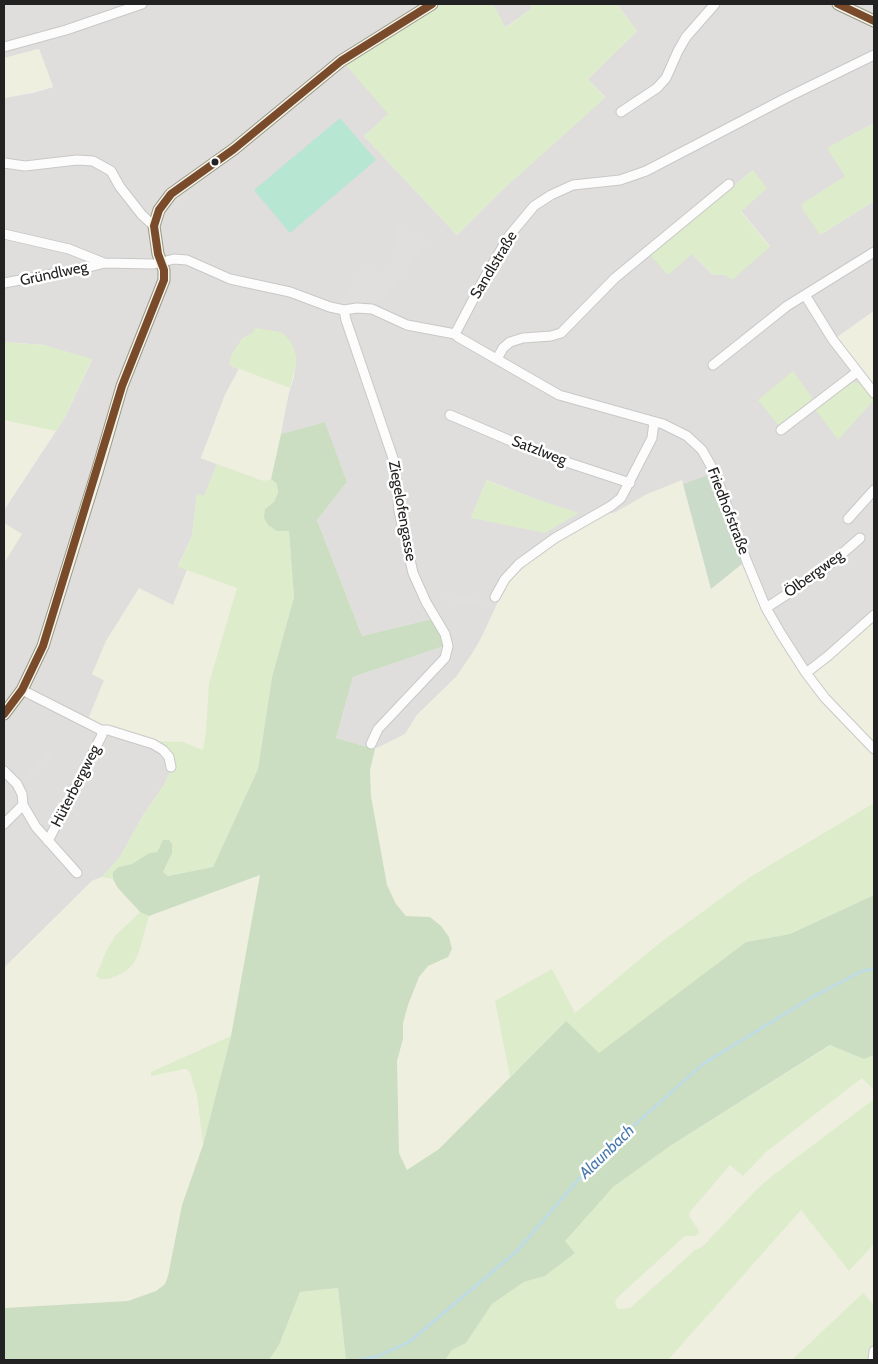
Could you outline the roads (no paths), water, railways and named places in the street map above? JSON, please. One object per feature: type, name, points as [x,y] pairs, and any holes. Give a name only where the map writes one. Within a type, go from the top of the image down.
[{"type":"street","points":[[4,47],[66,30],[142,4]]},
{"type":"street","points":[[4,714],[22,690],[36,663],[52,620],[122,386],[164,280],[164,270],[156,246],[154,226],[159,210],[178,188],[234,149],[342,61],[432,4]]},
{"type":"street","points":[[621,112],[657,88],[666,78],[686,37],[715,4]]},
{"type":"street","points":[[838,4],[874,20]]},
{"type":"street","name":"Sandlstraße","points":[[455,334],[509,236],[534,206],[551,195],[573,185],[620,180],[646,171],[786,98],[874,55]]},
{"type":"street","points":[[4,163],[25,166],[77,160],[93,161],[111,171],[120,187],[142,215],[154,226]]},
{"type":"street","points":[[497,360],[503,348],[510,342],[523,338],[551,336],[561,333],[615,278],[729,184]]},
{"type":"street","points":[[4,234],[69,249],[104,262],[138,265],[154,264],[174,259],[186,260],[230,279],[290,292],[330,307],[344,310],[372,308],[407,324],[455,334]]},
{"type":"street","points":[[713,365],[787,306],[874,252]]},
{"type":"street","name":"Gründlweg","points":[[4,284],[86,268],[104,262]]},
{"type":"street","points":[[805,295],[833,340],[874,393]]},
{"type":"street","name":"Ziegelofengasse","points":[[344,310],[395,464],[399,511],[413,573],[426,602],[445,634],[448,646],[445,658],[378,729],[371,744]]},
{"type":"street","name":"Friedhofstraße","points":[[455,334],[458,338],[559,395],[662,424],[687,436],[702,450],[715,473],[747,562],[766,608],[806,673],[825,698],[874,750]]},
{"type":"street","points":[[781,430],[857,372]]},
{"type":"street","name":"Satzlweg","points":[[450,416],[539,453],[630,483]]},
{"type":"street","points":[[495,597],[505,579],[519,564],[555,538],[611,506],[621,498],[652,438],[654,422]]},
{"type":"street","points":[[848,518],[874,490]]},
{"type":"street","name":"Ölbergweg","points":[[766,608],[821,572],[860,538]]},
{"type":"street","points":[[806,673],[874,615]]},
{"type":"street","name":"Hüterbergweg","points":[[22,690],[101,730],[108,730],[163,750],[169,757],[171,767]]},
{"type":"street","name":"Hüterbergweg","points":[[48,841],[102,735],[101,730]]},
{"type":"street","name":"Hüterbergweg","points":[[4,771],[17,784],[22,794],[23,805],[36,827],[77,873]]},
{"type":"street","points":[[4,824],[23,805]]},
{"type":"street","points":[[872,1360],[874,1351]]},
{"type":"waterway","name":"Alaunbach","points":[[360,1360],[378,1356],[409,1342],[517,1251],[596,1159],[703,1064],[809,999],[862,971],[874,969]]}]
